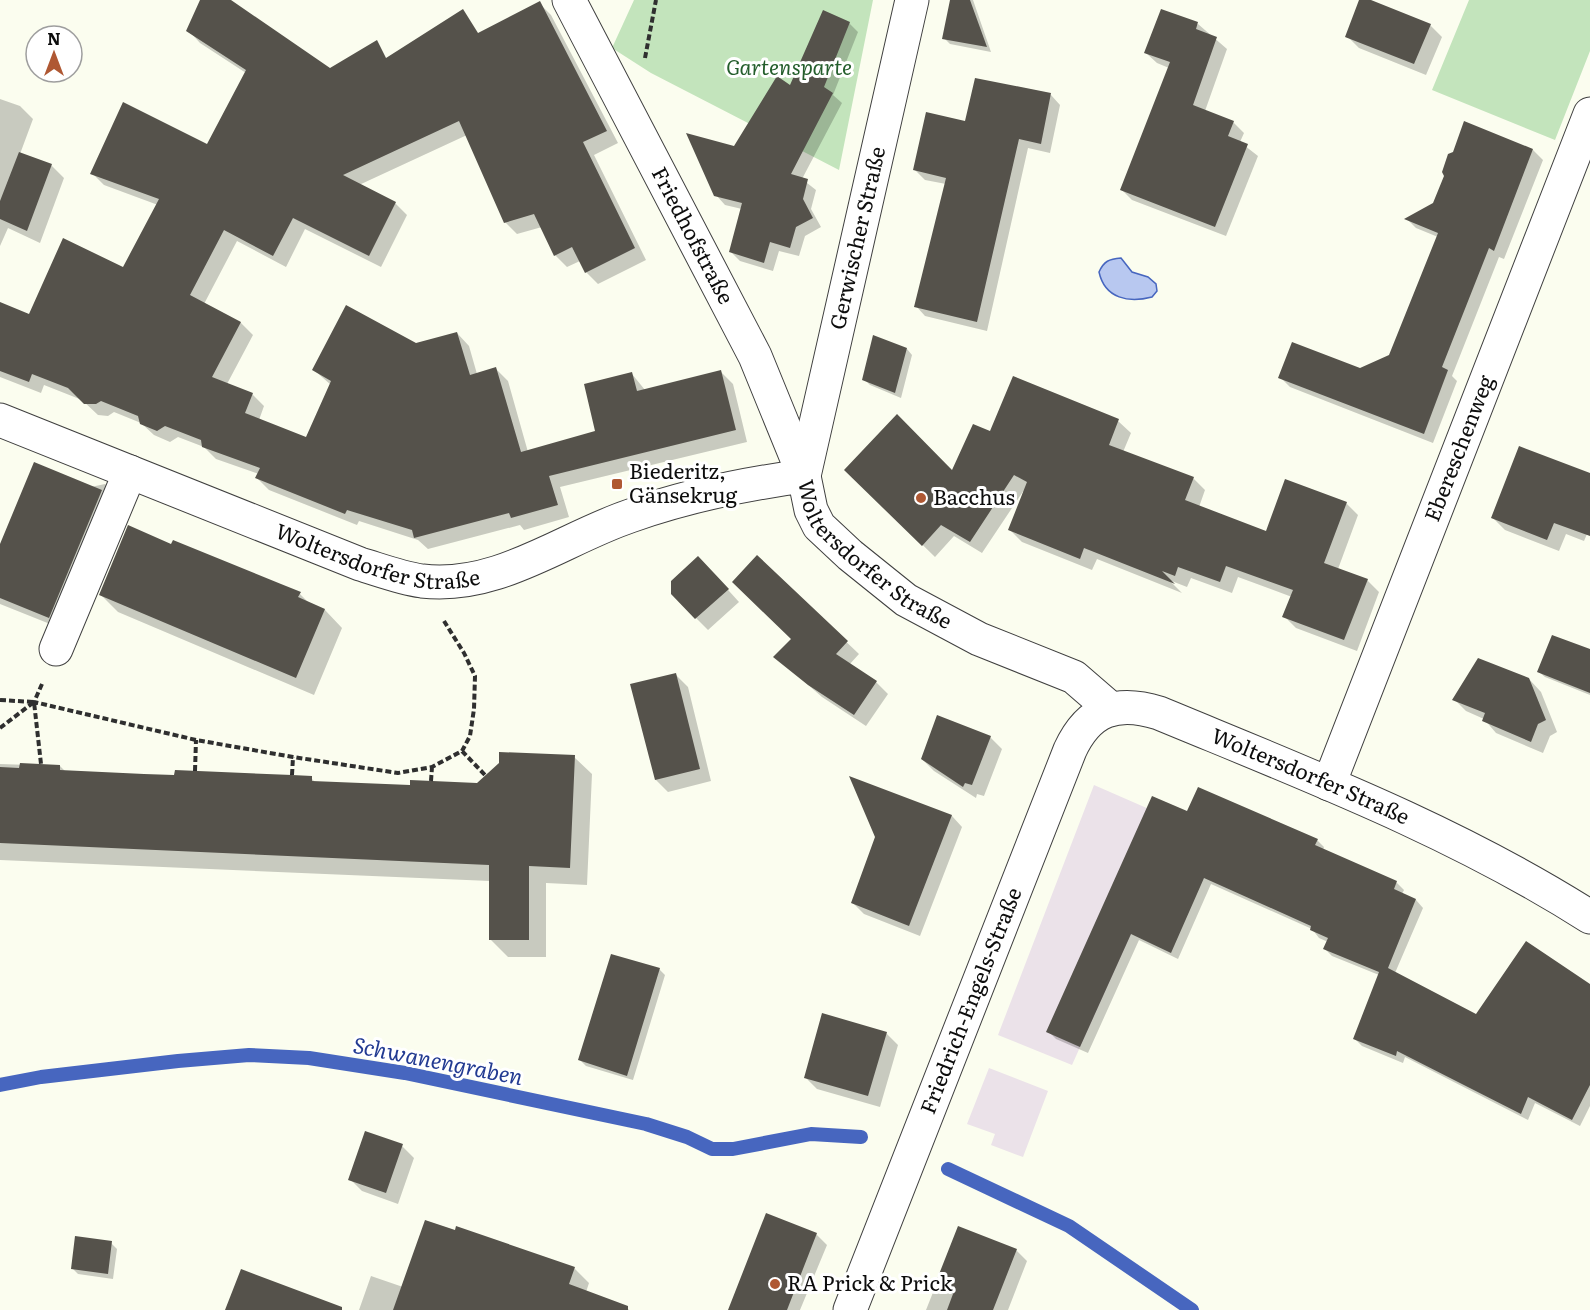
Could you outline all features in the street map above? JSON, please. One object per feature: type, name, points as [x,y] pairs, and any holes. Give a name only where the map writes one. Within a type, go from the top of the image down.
[{"type":"street","name":"Friedhofstraße","points":[[569,0],[755,356],[804,476]]},
{"type":"street","name":"Gerwischer Straße","points":[[804,476],[912,0]]},
{"type":"street","name":"Ebereschenweg","points":[[1329,784],[1590,114]]},
{"type":"street","name":"Woltersdorfer Straße","points":[[0,420],[360,564],[423,581],[482,577],[517,566],[628,516],[708,493],[804,476],[811,510],[819,526],[849,555],[906,600],[979,639],[1074,677],[1111,709],[1134,706],[1159,713],[1436,830],[1521,875],[1590,917]]},
{"type":"street","points":[[57,649],[130,472]]},
{"type":"street","name":"Friedrich-Engels-Straße","points":[[850,1310],[1070,750],[1084,725],[1111,709]]},
{"type":"path","points":[[0,700],[34,702],[196,740],[293,757],[398,772],[432,767],[462,751],[470,736],[475,676],[423,581]]},
{"type":"path","points":[[0,729],[34,702],[57,649]]},
{"type":"path","points":[[34,702],[41,764]]},
{"type":"path","points":[[195,771],[196,740]]},
{"type":"path","points":[[462,751],[485,775]]},
{"type":"path","points":[[292,775],[293,757]]},
{"type":"path","points":[[431,781],[432,767]]},
{"type":"shaded area","points":[[1094,785],[1181,823],[1072,1065],[998,1035]]},
{"type":"shaded area","points":[[989,1068],[1048,1091],[1023,1157],[991,1145],[995,1134],[967,1124]]},
{"type":"green space","name":"Gartensparte","points":[[634,0],[873,0],[839,170],[651,73],[612,48]]},
{"type":"green space","points":[[1469,0],[1590,0],[1590,51],[1555,140],[1432,90]]},
{"type":"water","points":[[1121,258],[1132,272],[1148,277],[1156,284],[1157,291],[1152,297],[1127,299],[1119,297],[1107,288],[1099,272],[1107,261]]},
{"type":"building","points":[[200,0],[231,0],[330,68],[377,40],[386,58],[463,9],[478,33],[540,1],[607,131],[583,142],[635,248],[585,273],[572,247],[554,256],[534,214],[504,223],[459,121],[343,175],[396,202],[369,256],[293,218],[273,256],[224,230],[190,295],[241,322],[212,377],[253,393],[245,413],[306,437],[331,381],[312,370],[346,305],[416,343],[457,332],[470,375],[496,367],[521,452],[595,431],[584,384],[632,372],[637,391],[721,370],[736,430],[549,476],[558,505],[511,518],[509,513],[414,538],[412,530],[347,510],[345,514],[255,478],[260,468],[202,447],[201,440],[165,426],[157,431],[140,424],[138,416],[101,401],[96,404],[84,404],[68,388],[32,374],[29,382],[0,371],[0,302],[29,314],[63,238],[123,267],[159,199],[90,174],[123,102],[207,144],[246,70],[186,31]]},
{"type":"building","points":[[950,0],[970,0],[987,47],[942,39]]},
{"type":"building","points":[[1359,0],[1371,0],[1431,24],[1414,64],[1345,37]]},
{"type":"building","points":[[1161,9],[1198,22],[1196,29],[1217,37],[1193,105],[1234,121],[1228,136],[1248,144],[1215,227],[1120,190],[1170,62],[1144,53]]},
{"type":"building","points":[[823,10],[850,22],[824,87],[833,93],[791,174],[808,179],[803,199],[813,218],[796,227],[790,248],[770,242],[764,263],[729,252],[742,203],[714,196],[686,133],[734,146],[777,76],[790,85]]},
{"type":"building","points":[[975,78],[1051,93],[1041,144],[1019,139],[977,322],[914,307],[946,178],[913,170],[926,112],[965,121]]},
{"type":"building","points":[[1464,121],[1533,149],[1494,251],[1489,248],[1442,367],[1448,370],[1424,434],[1278,378],[1292,342],[1360,368],[1389,355],[1438,233],[1404,219],[1433,203],[1444,176],[1442,172],[1448,154],[1453,152]]},
{"type":"building","points":[[19,152],[52,164],[27,231],[0,219],[0,201]]},
{"type":"building","points":[[873,335],[907,348],[895,393],[862,380]]},
{"type":"building","points":[[1013,376],[1119,419],[1109,445],[1194,477],[1185,500],[1266,531],[1285,479],[1347,502],[1324,563],[1368,579],[1344,640],[1282,617],[1293,590],[1226,566],[1220,582],[1178,567],[1175,576],[1162,571],[1175,584],[1084,548],[1080,559],[1008,530],[1027,482],[1014,475],[970,542],[941,525],[922,546],[844,470],[897,414],[952,470],[973,424],[990,431]]},
{"type":"building","points":[[1519,446],[1590,473],[1590,536],[1554,523],[1547,540],[1491,518]]},
{"type":"building","points":[[34,462],[102,490],[49,618],[0,598],[0,544]]},
{"type":"building","points":[[128,525],[171,544],[173,540],[301,592],[298,597],[325,609],[296,678],[99,595]]},
{"type":"building","points":[[757,555],[848,641],[836,654],[877,681],[854,715],[808,685],[773,657],[791,639],[732,582]]},
{"type":"building","points":[[698,556],[729,589],[695,619],[671,594],[671,581]]},
{"type":"building","points":[[1552,635],[1590,649],[1590,693],[1537,672]]},
{"type":"building","points":[[1478,658],[1529,678],[1546,720],[1538,724],[1531,742],[1482,721],[1485,713],[1452,700]]},
{"type":"building","points":[[676,673],[700,769],[655,780],[630,684]]},
{"type":"building","points":[[937,715],[991,736],[972,785],[965,783],[963,787],[921,759]]},
{"type":"building","points":[[499,752],[575,755],[570,868],[529,866],[529,940],[489,940],[489,865],[0,843],[0,767],[19,768],[20,763],[60,765],[60,770],[174,775],[175,770],[292,775],[312,776],[312,781],[410,785],[410,780],[477,783],[499,763]]},
{"type":"building","points":[[849,776],[952,815],[909,926],[851,903],[875,837]]},
{"type":"building","points":[[1198,787],[1318,839],[1315,845],[1397,881],[1394,889],[1416,899],[1388,968],[1476,1014],[1526,941],[1590,984],[1590,1085],[1572,1120],[1528,1097],[1521,1114],[1397,1051],[1396,1056],[1353,1039],[1379,972],[1323,949],[1328,938],[1310,930],[1311,926],[1204,878],[1171,953],[1131,934],[1080,1047],[1046,1032],[1152,796],[1187,811]]},
{"type":"building","points":[[611,954],[660,968],[627,1076],[578,1060]]},
{"type":"building","points":[[822,1013],[887,1032],[868,1096],[804,1078]]},
{"type":"building","points":[[365,1131],[403,1144],[386,1193],[348,1180]]},
{"type":"building","points":[[766,1213],[817,1233],[787,1310],[728,1310]]},
{"type":"building","points":[[425,1220],[455,1230],[456,1226],[575,1267],[569,1284],[628,1306],[628,1310],[393,1310]]},
{"type":"building","points":[[958,1226],[1017,1249],[993,1310],[947,1310],[953,1294],[934,1287]]},
{"type":"building","points":[[75,1236],[112,1241],[108,1274],[71,1269]]},
{"type":"building","points":[[241,1269],[342,1307],[342,1310],[225,1310]]},
{"type":"waterway","name":"Schwanengraben","points":[[0,1085],[41,1077],[178,1061],[249,1055],[309,1058],[405,1073],[646,1124],[687,1137],[712,1149],[733,1149],[811,1134],[861,1137]]},
{"type":"waterway","name":"Schwanengraben","points":[[948,1169],[1069,1226],[1192,1310]]},
{"type":"place","name":"Biederitz, Gänsekrug","points":[[617,484]]},
{"type":"place","name":"Bacchus","points":[[921,498]]},
{"type":"place","name":"RA Prick & Prick","points":[[775,1284]]}]
